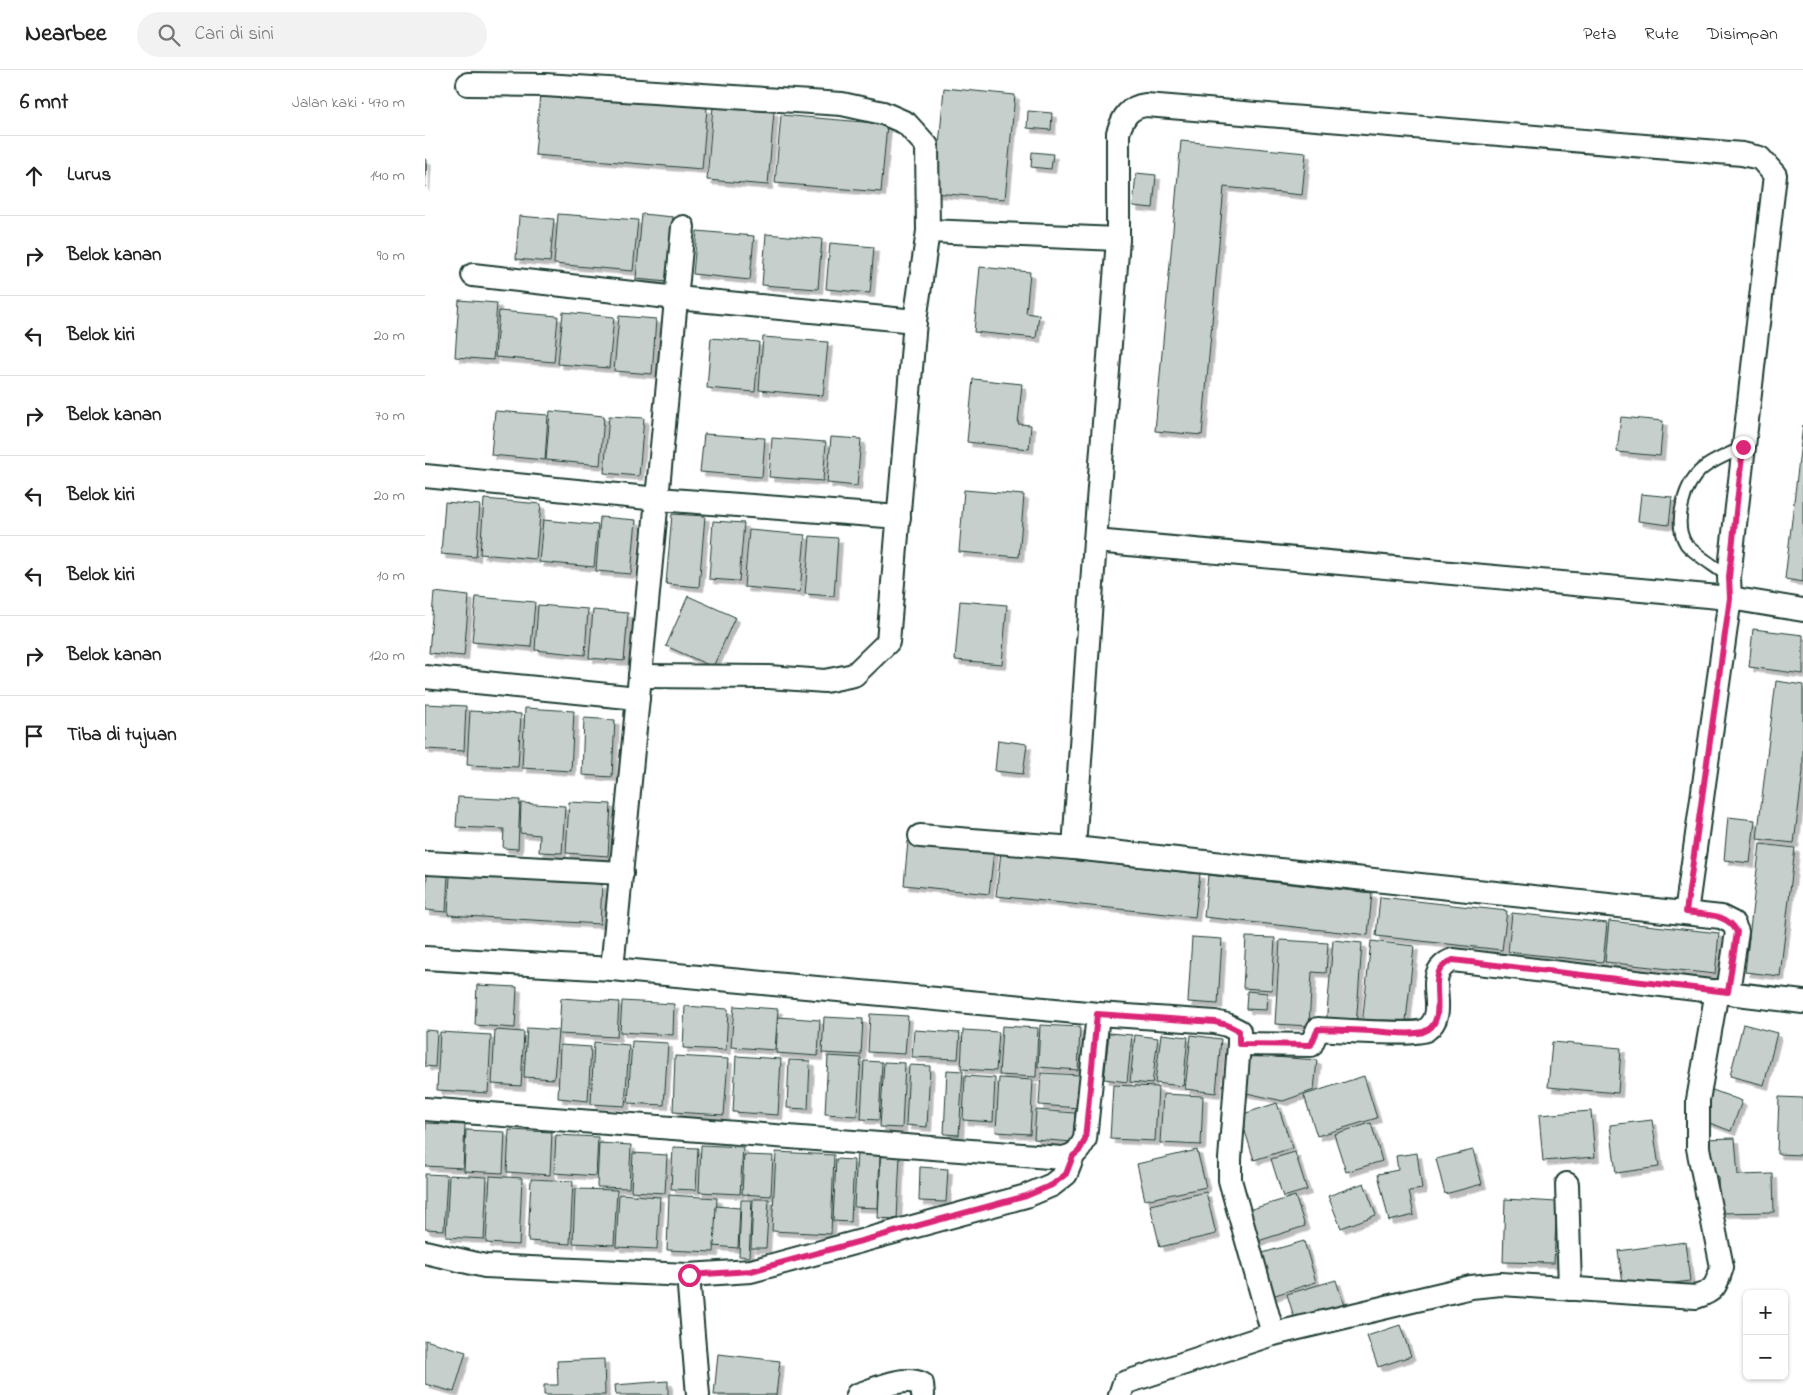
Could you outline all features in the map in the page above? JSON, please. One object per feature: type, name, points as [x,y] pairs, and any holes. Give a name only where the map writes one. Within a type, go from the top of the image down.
[{"type":"street","points":[[425,677],[639,687],[767,677],[825,681],[854,675],[887,642],[915,321],[928,231],[927,146],[906,123],[883,113],[842,104],[545,85],[468,84]]},
{"type":"street","points":[[1074,848],[1118,240],[1118,133],[1123,118],[1135,106],[1146,105],[1732,153],[1760,158],[1775,176],[1743,447],[1729,587],[1686,912]]},
{"type":"street","points":[[612,969],[659,499],[683,228]]},
{"type":"street","points":[[928,231],[1118,240]]},
{"type":"street","points":[[473,275],[677,298],[915,321]]},
{"type":"street","points":[[425,476],[659,499],[899,517]]},
{"type":"street","points":[[1095,541],[1729,587],[1803,610]]},
{"type":"street","points":[[920,836],[1074,848],[1686,912],[1721,917],[1733,923],[1737,932],[1698,1100],[1698,1148],[1722,1267],[1716,1284],[1711,1291],[1696,1297],[1501,1284],[1471,1287],[1273,1334],[1124,1383],[1120,1395]]},
{"type":"street","points":[[427,863],[622,873]]},
{"type":"street","points":[[425,958],[612,969],[1097,1014],[1215,1022],[1227,1025],[1239,1031],[1230,1180],[1273,1334]]},
{"type":"street","points":[[1239,1044],[1311,1045],[1318,1029],[1406,1034],[1425,1031],[1436,1020],[1438,1002],[1436,982],[1439,973],[1442,966],[1453,960],[1803,1002]]},
{"type":"street","points":[[425,1252],[485,1266],[689,1275],[751,1271],[1026,1196],[1052,1185],[1066,1174],[1073,1156],[1079,1151],[1085,1140],[1097,1014]]},
{"type":"street","points":[[425,1110],[1062,1158],[1073,1156]]},
{"type":"street","points":[[1567,1184],[1570,1290]]},
{"type":"street","points":[[689,1275],[697,1395]]},
{"type":"street","points":[[857,1395],[894,1383],[913,1380],[922,1384],[923,1395]]},
{"type":"lane","points":[[1729,587],[1687,545],[1680,533],[1680,522],[1688,489],[1702,469],[1743,447]]},
{"type":"building","points":[[944,88],[1015,95],[1005,199],[935,193]]},
{"type":"building","points":[[540,93],[707,108],[702,169],[535,155]]},
{"type":"building","points":[[713,106],[774,111],[768,185],[707,180]]},
{"type":"building","points":[[1028,111],[1052,113],[1051,130],[1027,128]]},
{"type":"building","points":[[781,115],[887,124],[881,192],[775,183]]},
{"type":"building","points":[[1181,141],[1306,153],[1302,195],[1224,187],[1202,435],[1155,431]]},
{"type":"building","points":[[1032,152],[1053,154],[1051,169],[1031,167]]},
{"type":"building","points":[[425,159],[427,160],[425,187]]},
{"type":"building","points":[[1136,173],[1156,175],[1153,208],[1133,206]]},
{"type":"building","points":[[558,214],[638,220],[633,271],[554,264]]},
{"type":"building","points":[[642,214],[673,217],[668,282],[636,279]]},
{"type":"building","points":[[519,216],[554,219],[550,262],[516,259]]},
{"type":"building","points":[[697,231],[754,236],[750,280],[693,274]]},
{"type":"building","points":[[766,234],[822,239],[818,289],[762,285]]},
{"type":"building","points":[[830,243],[874,247],[870,293],[826,289]]},
{"type":"building","points":[[980,267],[1030,272],[1026,313],[1039,315],[1036,338],[974,332]]},
{"type":"building","points":[[459,300],[497,303],[493,360],[455,357]]},
{"type":"building","points":[[499,311],[558,316],[554,362],[495,357]]},
{"type":"building","points":[[563,312],[614,317],[609,368],[558,364]]},
{"type":"building","points":[[619,316],[656,319],[652,374],[614,371]]},
{"type":"building","points":[[763,337],[828,342],[823,396],[759,390]]},
{"type":"building","points":[[711,338],[759,342],[755,392],[707,388]]},
{"type":"building","points":[[973,379],[1022,384],[1018,424],[1031,425],[1029,449],[967,442]]},
{"type":"building","points":[[495,411],[548,415],[545,460],[491,455]]},
{"type":"building","points":[[550,411],[604,416],[600,465],[546,460]]},
{"type":"building","points":[[609,416],[644,418],[639,476],[604,473]]},
{"type":"building","points":[[1621,417],[1663,421],[1660,456],[1617,452]]},
{"type":"building","points":[[1803,425],[1803,582],[1785,579]]},
{"type":"building","points":[[704,434],[765,438],[762,477],[700,472]]},
{"type":"building","points":[[831,437],[861,439],[857,486],[827,483]]},
{"type":"building","points":[[772,438],[826,442],[823,481],[769,477]]},
{"type":"building","points":[[964,490],[1024,495],[1019,557],[959,552]]},
{"type":"building","points":[[1641,494],[1672,497],[1669,525],[1638,521]]},
{"type":"building","points":[[484,499],[541,504],[536,559],[480,554]]},
{"type":"building","points":[[445,502],[480,505],[476,557],[441,554]]},
{"type":"building","points":[[672,514],[705,516],[699,587],[666,584]]},
{"type":"building","points":[[600,517],[636,520],[631,574],[596,571]]},
{"type":"building","points":[[543,520],[598,525],[594,567],[539,562]]},
{"type":"building","points":[[713,521],[744,523],[739,581],[709,579]]},
{"type":"building","points":[[749,530],[805,535],[800,592],[744,587]]},
{"type":"building","points":[[810,536],[838,538],[834,596],[805,594]]},
{"type":"building","points":[[434,592],[469,596],[464,656],[429,653]]},
{"type":"building","points":[[688,596],[735,617],[713,667],[666,646]]},
{"type":"building","points":[[476,597],[535,602],[531,647],[472,642]]},
{"type":"building","points":[[960,601],[1007,605],[1002,664],[955,660]]},
{"type":"building","points":[[538,605],[588,609],[585,655],[535,650]]},
{"type":"building","points":[[593,610],[628,613],[624,661],[589,658]]},
{"type":"building","points":[[1753,629],[1803,635],[1803,674],[1749,667]]},
{"type":"building","points":[[1776,681],[1803,685],[1803,771],[1794,843],[1757,839]]},
{"type":"building","points":[[425,704],[466,706],[464,751],[425,749]]},
{"type":"building","points":[[525,708],[574,711],[571,771],[522,768]]},
{"type":"building","points":[[470,711],[521,714],[518,767],[467,765]]},
{"type":"building","points":[[584,718],[615,720],[612,777],[582,775]]},
{"type":"building","points":[[998,740],[1027,744],[1023,774],[995,771]]},
{"type":"building","points":[[458,797],[520,800],[518,849],[503,848],[504,829],[456,827]]},
{"type":"building","points":[[569,802],[611,804],[608,856],[566,853]]},
{"type":"building","points":[[521,803],[565,806],[562,853],[539,852],[540,835],[520,833]]},
{"type":"building","points":[[1728,817],[1755,820],[1750,863],[1724,860]]},
{"type":"building","points":[[908,841],[994,851],[989,894],[904,885]]},
{"type":"building","points":[[1760,844],[1795,848],[1780,976],[1745,972]]},
{"type":"building","points":[[1001,852],[1200,874],[1195,917],[996,896]]},
{"type":"building","points":[[427,873],[448,874],[446,912],[425,910]]},
{"type":"building","points":[[450,875],[602,884],[600,924],[448,915]]},
{"type":"building","points":[[1208,875],[1372,893],[1368,935],[1204,917]]},
{"type":"building","points":[[1380,897],[1507,911],[1502,950],[1376,936]]},
{"type":"building","points":[[1512,913],[1607,923],[1603,962],[1508,952]]},
{"type":"building","points":[[1609,921],[1719,933],[1715,974],[1605,962]]},
{"type":"building","points":[[1192,937],[1222,939],[1218,1004],[1188,1002]]},
{"type":"building","points":[[1246,937],[1275,938],[1272,990],[1243,988]]},
{"type":"building","points":[[1280,940],[1328,943],[1326,973],[1312,972],[1309,1026],[1275,1024]]},
{"type":"building","points":[[1333,940],[1362,943],[1356,1027],[1326,1025]]},
{"type":"building","points":[[1371,941],[1414,946],[1405,1030],[1362,1025]]},
{"type":"building","points":[[477,985],[517,987],[515,1028],[475,1025]]},
{"type":"building","points":[[1247,991],[1267,993],[1266,1010],[1246,1009]]},
{"type":"building","points":[[561,998],[619,1002],[617,1037],[559,1034]]},
{"type":"building","points":[[622,1001],[674,1004],[673,1035],[620,1032]]},
{"type":"building","points":[[685,1006],[728,1009],[726,1050],[683,1048]]},
{"type":"building","points":[[734,1006],[778,1009],[775,1050],[731,1047]]},
{"type":"building","points":[[870,1014],[908,1016],[905,1054],[868,1052]]},
{"type":"building","points":[[778,1017],[820,1020],[818,1056],[776,1053]]},
{"type":"building","points":[[824,1017],[863,1019],[861,1055],[822,1053]]},
{"type":"building","points":[[1743,1024],[1777,1033],[1764,1085],[1730,1076]]},
{"type":"building","points":[[1040,1025],[1080,1027],[1078,1070],[1038,1067]]},
{"type":"building","points":[[1002,1026],[1038,1028],[1036,1077],[999,1075]]},
{"type":"building","points":[[527,1028],[558,1030],[554,1079],[524,1077]]},
{"type":"building","points":[[425,1030],[437,1031],[435,1067],[425,1066]]},
{"type":"building","points":[[495,1030],[524,1032],[521,1086],[492,1084]]},
{"type":"building","points":[[914,1030],[960,1033],[958,1059],[912,1057]]},
{"type":"building","points":[[963,1030],[999,1032],[996,1071],[961,1069]]},
{"type":"building","points":[[440,1032],[491,1035],[488,1093],[437,1090]]},
{"type":"building","points":[[1109,1033],[1132,1035],[1127,1082],[1104,1079]]},
{"type":"building","points":[[1161,1034],[1188,1037],[1183,1086],[1155,1083]]},
{"type":"building","points":[[1135,1035],[1158,1038],[1152,1084],[1130,1082]]},
{"type":"building","points":[[1191,1035],[1221,1039],[1216,1093],[1185,1089]]},
{"type":"building","points":[[632,1041],[668,1043],[664,1105],[628,1103]]},
{"type":"building","points":[[594,1042],[629,1045],[625,1106],[591,1104]]},
{"type":"building","points":[[1552,1042],[1621,1048],[1618,1093],[1548,1087]]},
{"type":"building","points":[[560,1045],[591,1047],[588,1101],[558,1098]]},
{"type":"building","points":[[1245,1055],[1317,1060],[1314,1090],[1283,1101],[1242,1092]]},
{"type":"building","points":[[675,1056],[728,1059],[724,1115],[673,1112]]},
{"type":"building","points":[[736,1056],[781,1059],[778,1115],[733,1112]]},
{"type":"building","points":[[828,1056],[861,1058],[857,1116],[825,1114]]},
{"type":"building","points":[[789,1060],[810,1061],[808,1109],[787,1108]]},
{"type":"building","points":[[864,1061],[882,1062],[879,1120],[861,1119]]},
{"type":"building","points":[[884,1062],[905,1063],[902,1128],[880,1127]]},
{"type":"building","points":[[909,1065],[930,1066],[927,1127],[906,1125]]},
{"type":"building","points":[[947,1070],[963,1071],[959,1135],[944,1134]]},
{"type":"building","points":[[1041,1073],[1081,1075],[1079,1108],[1039,1105]]},
{"type":"building","points":[[965,1076],[995,1078],[993,1122],[963,1120]]},
{"type":"building","points":[[1364,1076],[1377,1118],[1317,1136],[1304,1095]]},
{"type":"building","points":[[999,1078],[1033,1080],[1030,1134],[996,1132]]},
{"type":"building","points":[[1113,1085],[1158,1087],[1155,1141],[1110,1139]]},
{"type":"building","points":[[1710,1089],[1742,1101],[1731,1131],[1699,1119]]},
{"type":"building","points":[[1163,1094],[1203,1096],[1201,1145],[1160,1143]]},
{"type":"building","points":[[1779,1097],[1803,1098],[1803,1155],[1777,1154]]},
{"type":"building","points":[[1277,1103],[1292,1148],[1254,1160],[1240,1115]]},
{"type":"building","points":[[1036,1110],[1075,1113],[1073,1142],[1034,1139]]},
{"type":"building","points":[[1591,1111],[1595,1157],[1543,1161],[1539,1115]]},
{"type":"building","points":[[1652,1120],[1659,1167],[1616,1173],[1610,1125]]},
{"type":"building","points":[[426,1123],[465,1125],[463,1168],[425,1166]]},
{"type":"building","points":[[1371,1123],[1382,1161],[1346,1172],[1334,1134]]},
{"type":"building","points":[[466,1130],[505,1132],[503,1173],[464,1171]]},
{"type":"building","points":[[509,1130],[552,1132],[550,1175],[507,1172]]},
{"type":"building","points":[[556,1135],[598,1137],[596,1176],[554,1173]]},
{"type":"building","points":[[1735,1138],[1738,1175],[1773,1174],[1774,1212],[1719,1213],[1718,1176],[1706,1177],[1703,1139]]},
{"type":"building","points":[[599,1143],[631,1145],[629,1188],[597,1187]]},
{"type":"building","points":[[701,1145],[743,1147],[740,1194],[699,1192]]},
{"type":"building","points":[[673,1147],[698,1148],[696,1190],[671,1189]]},
{"type":"building","points":[[1197,1150],[1206,1187],[1145,1200],[1137,1164]]},
{"type":"building","points":[[1473,1150],[1482,1184],[1445,1194],[1436,1159]]},
{"type":"building","points":[[857,1151],[880,1152],[878,1208],[854,1207]]},
{"type":"building","points":[[776,1152],[834,1155],[831,1234],[772,1231]]},
{"type":"building","points":[[1295,1152],[1307,1190],[1283,1197],[1271,1159]]},
{"type":"building","points":[[633,1153],[667,1155],[665,1193],[631,1191]]},
{"type":"building","points":[[1417,1153],[1422,1189],[1409,1191],[1414,1215],[1389,1221],[1378,1174],[1398,1170],[1396,1156]]},
{"type":"building","points":[[881,1154],[900,1155],[897,1219],[878,1218]]},
{"type":"building","points":[[744,1155],[773,1156],[771,1196],[742,1194]]},
{"type":"building","points":[[836,1159],[854,1160],[851,1222],[833,1221]]},
{"type":"building","points":[[920,1167],[948,1169],[946,1202],[919,1201]]},
{"type":"building","points":[[425,1174],[447,1175],[444,1230],[425,1229]]},
{"type":"building","points":[[449,1175],[487,1177],[484,1239],[446,1237]]},
{"type":"building","points":[[490,1176],[522,1178],[519,1245],[486,1243]]},
{"type":"building","points":[[531,1179],[573,1181],[570,1244],[528,1241]]},
{"type":"building","points":[[1364,1183],[1376,1215],[1341,1228],[1328,1196]]},
{"type":"building","points":[[575,1189],[617,1190],[614,1245],[573,1243]]},
{"type":"building","points":[[1206,1192],[1216,1234],[1160,1247],[1150,1205]]},
{"type":"building","points":[[619,1194],[660,1197],[657,1249],[616,1247]]},
{"type":"building","points":[[669,1195],[717,1198],[714,1252],[667,1250]]},
{"type":"building","points":[[1295,1196],[1305,1226],[1252,1243],[1242,1212]]},
{"type":"building","points":[[753,1199],[769,1199],[766,1248],[751,1248]]},
{"type":"building","points":[[1505,1199],[1557,1202],[1554,1263],[1503,1262]]},
{"type":"building","points":[[741,1200],[752,1200],[749,1257],[739,1256]]},
{"type":"building","points":[[716,1206],[740,1208],[738,1248],[714,1246]]},
{"type":"building","points":[[1304,1241],[1316,1282],[1272,1296],[1259,1254]]},
{"type":"building","points":[[1685,1242],[1690,1281],[1624,1289],[1618,1251]]},
{"type":"building","points":[[1336,1280],[1345,1309],[1296,1324],[1287,1294]]},
{"type":"building","points":[[1400,1325],[1411,1356],[1378,1367],[1367,1336]]},
{"type":"building","points":[[425,1340],[466,1352],[454,1392],[425,1384]]},
{"type":"building","points":[[718,1354],[780,1361],[776,1395],[714,1395]]},
{"type":"building","points":[[604,1359],[605,1395],[544,1395],[544,1385],[558,1385],[557,1361]]},
{"type":"building","points":[[668,1381],[668,1395],[616,1395],[615,1385]]},
{"type":"route","points":[[689,1275],[751,1271],[1026,1196],[1052,1185],[1066,1174],[1073,1156],[1079,1151],[1085,1140],[1097,1014],[1215,1022],[1239,1031],[1239,1044],[1311,1045],[1318,1029],[1406,1034],[1425,1031],[1436,1020],[1438,1002],[1436,982],[1442,966],[1453,960],[1728,992],[1737,932],[1733,923],[1721,917],[1686,912],[1730,598],[1729,577],[1743,447]]}]
